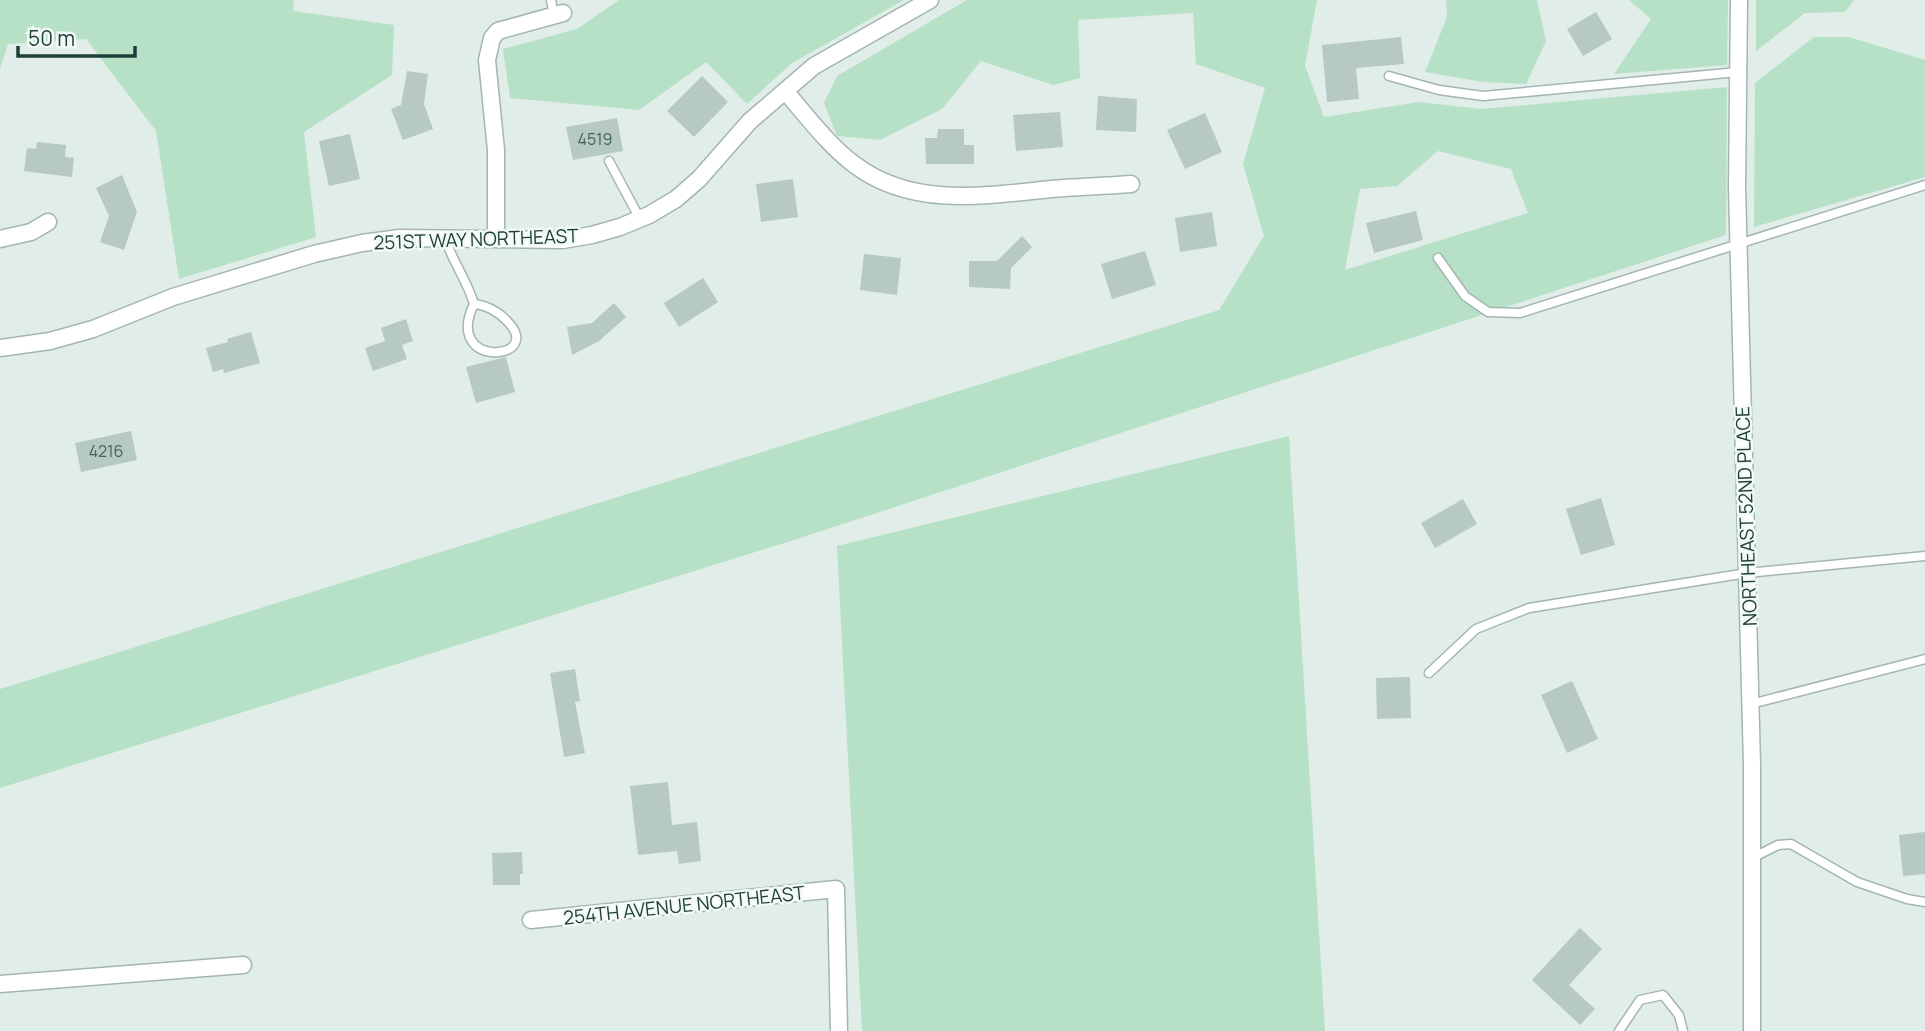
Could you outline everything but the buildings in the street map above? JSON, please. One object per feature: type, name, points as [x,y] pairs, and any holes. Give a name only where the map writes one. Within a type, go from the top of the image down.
[{"type":"street","name":"251ST WAY NORTHEAST","points":[[0,348],[50,341],[93,329],[173,297],[314,254],[362,243],[400,238],[563,240],[593,235],[640,219],[676,199],[691,186],[750,121],[814,66],[930,0]]},
{"type":"street","name":"NORTHEAST 52ND PLACE","points":[[1739,0],[1738,242],[1751,704],[1752,1031]]},
{"type":"street","points":[[496,238],[496,150],[488,77],[488,48],[498,32],[556,9]]},
{"type":"street","points":[[785,91],[855,166],[886,183],[924,194],[957,197],[1131,184]]},
{"type":"street","points":[[0,239],[32,232],[48,222]]},
{"type":"street","name":"254TH AVENUE NORTHEAST","points":[[531,920],[836,889],[839,1031]]},
{"type":"street","points":[[0,984],[243,965]]},
{"type":"lane","points":[[1390,76],[1439,90],[1483,96],[1738,72]]},
{"type":"lane","points":[[609,161],[640,219]]},
{"type":"lane","points":[[1438,258],[1465,296],[1488,312],[1520,313],[1925,185]]},
{"type":"lane","points":[[445,238],[450,255],[469,286],[474,304],[468,316],[468,332],[475,346],[491,352],[505,353],[514,347],[514,330],[508,322],[490,309],[474,304]]},
{"type":"lane","points":[[1429,673],[1476,629],[1529,608],[1747,573],[1925,556]]},
{"type":"lane","points":[[1751,704],[1925,659]]},
{"type":"lane","points":[[1752,858],[1779,845],[1791,844],[1857,882],[1925,902]]},
{"type":"lane","points":[[1619,1031],[1640,1000],[1663,995],[1679,1015],[1683,1031]]},
{"type":"green space","points":[[0,0],[294,0],[293,11],[394,25],[392,75],[304,132],[316,237],[179,279],[156,131],[86,39],[8,44],[0,69]]},
{"type":"green space","points":[[619,0],[904,0],[792,63],[747,104],[706,62],[639,110],[510,98],[503,49],[577,29]]},
{"type":"green space","points":[[967,0],[1317,0],[1305,66],[1324,117],[1419,102],[1481,109],[1727,87],[1726,235],[794,540],[0,788],[0,689],[1219,310],[1264,236],[1243,164],[1265,88],[1196,64],[1193,13],[1078,20],[1080,78],[1053,85],[981,61],[942,109],[880,140],[837,136],[824,103],[837,76]],"holes":[[[1438,151],[1511,169],[1528,213],[1345,270],[1360,189],[1397,186]]]},
{"type":"green space","points":[[1446,0],[1537,0],[1546,41],[1526,84],[1483,82],[1425,72],[1447,17]]},
{"type":"green space","points":[[1629,0],[1728,0],[1727,65],[1614,74],[1651,19]]},
{"type":"green space","points":[[1756,0],[1854,0],[1845,12],[1805,13],[1756,51]]},
{"type":"green space","points":[[1814,37],[1849,37],[1925,60],[1925,177],[1754,227],[1755,83]]},
{"type":"green space","points":[[1289,436],[1325,1031],[862,1031],[837,546]]}]
